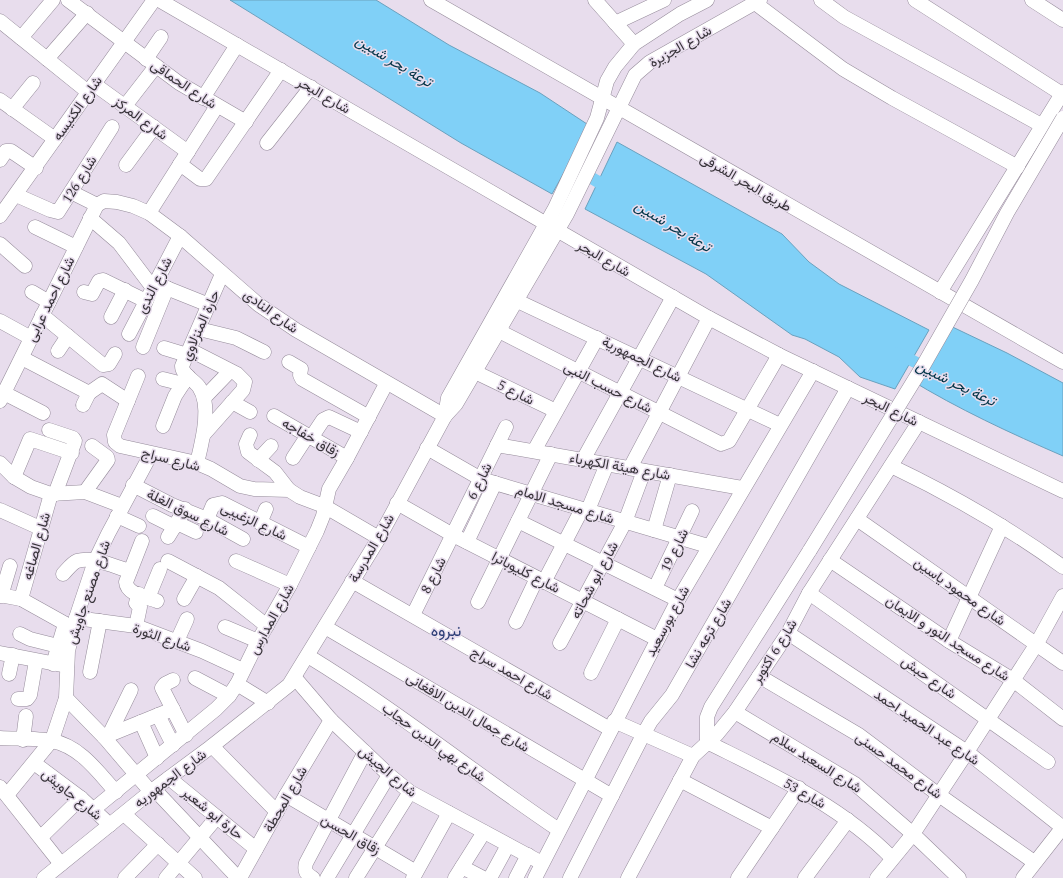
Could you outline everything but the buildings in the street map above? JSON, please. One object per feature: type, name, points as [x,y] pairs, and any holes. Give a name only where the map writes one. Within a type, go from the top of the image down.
[{"type":"street","points":[[21,38],[53,0]]},
{"type":"street","name":"شارع الحماقى","points":[[68,0],[125,41],[151,62],[203,98],[246,122]]},
{"type":"street","name":"شارع الكنيسه","points":[[0,216],[36,168],[154,0]]},
{"type":"street","name":"شارع البحر","points":[[159,0],[709,318],[778,355],[1063,491]]},
{"type":"street","name":"طريق البحر الشرقى","points":[[430,0],[602,98],[618,109],[1063,362]]},
{"type":"street","points":[[595,0],[634,44]]},
{"type":"street","points":[[615,22],[664,0]]},
{"type":"street","name":"شارع الجزيرة","points":[[561,211],[597,118],[607,81],[615,67],[634,44],[680,14],[707,0]]},
{"type":"street","points":[[821,0],[844,17],[1042,126]]},
{"type":"street","points":[[915,0],[1062,93],[940,292]]},
{"type":"street","points":[[1032,0],[1063,20]]},
{"type":"street","points":[[757,1],[843,69],[892,98],[1018,167]]},
{"type":"street","name":"شارع الجزيرة","points":[[561,211],[611,123],[635,75],[650,62],[757,1]]},
{"type":"street","points":[[47,59],[87,13]]},
{"type":"street","name":"شارع المركز","points":[[0,20],[47,59],[91,88],[125,106],[188,152]]},
{"type":"street","points":[[125,106],[151,62],[161,38]]},
{"type":"street","points":[[203,98],[237,45]]},
{"type":"street","points":[[180,164],[200,179],[206,179],[281,70]]},
{"type":"street","points":[[12,109],[33,84]]},
{"type":"street","points":[[267,143],[311,87]]},
{"type":"street","points":[[0,100],[55,139]]},
{"type":"street","points":[[149,213],[216,106]]},
{"type":"street","points":[[707,742],[707,717],[711,707],[810,550],[926,360],[972,280],[1007,213],[1063,118]]},
{"type":"street","name":"شارع 126","points":[[16,195],[58,212],[112,127]]},
{"type":"street","points":[[126,165],[154,127]]},
{"type":"street","points":[[0,160],[6,151],[11,151],[36,168]]},
{"type":"street","name":"شارع النادى","points":[[70,192],[100,203],[133,206],[149,213],[180,236],[259,305],[296,330],[386,384],[445,416]]},
{"type":"street","name":"شارع احمد عرابى","points":[[2,393],[22,358],[90,218],[100,203]]},
{"type":"street","name":"شارع المدرسة","points":[[445,416],[448,398],[511,298],[561,211]]},
{"type":"street","points":[[90,218],[119,242],[158,287],[209,305]]},
{"type":"street","points":[[35,227],[76,247]]},
{"type":"street","name":"شارع الندى","points":[[129,334],[146,301],[158,287],[180,236]]},
{"type":"street","points":[[0,244],[25,266]]},
{"type":"street","name":"حارة المنزلاوي","points":[[204,398],[198,385],[185,380],[182,369],[222,274]]},
{"type":"street","points":[[84,292],[92,294],[100,281],[103,280],[146,301]]},
{"type":"street","points":[[143,347],[158,287]]},
{"type":"street","points":[[111,317],[125,290]]},
{"type":"street","points":[[32,292],[49,302]]},
{"type":"street","points":[[583,460],[673,297]]},
{"type":"street","name":"شارع المدرسة","points":[[295,678],[379,538],[445,416],[456,404],[499,331],[511,298]]},
{"type":"street","name":"شارع الجمهورية","points":[[511,298],[780,425]]},
{"type":"street","points":[[42,315],[105,366],[109,364],[115,354]]},
{"type":"street","points":[[630,468],[709,318]]},
{"type":"street","points":[[0,321],[31,338]]},
{"type":"street","points":[[199,329],[236,338],[264,352]]},
{"type":"street","name":"شارع حسب النبى","points":[[499,331],[717,443],[721,444],[729,441],[747,410]]},
{"type":"street","points":[[58,351],[68,336]]},
{"type":"street","points":[[534,451],[597,338]]},
{"type":"street","points":[[164,348],[188,352],[237,374],[245,382],[243,390],[204,434]]},
{"type":"street","points":[[747,410],[778,355]]},
{"type":"street","points":[[22,358],[86,399],[102,384],[128,401]]},
{"type":"street","points":[[289,362],[301,369],[300,375],[302,379],[369,417]]},
{"type":"street","points":[[197,463],[204,434],[204,398],[230,371]]},
{"type":"street","name":"شارع بورسعيد","points":[[534,878],[678,600],[742,488],[813,371]]},
{"type":"street","name":"شارع 5","points":[[475,372],[556,411]]},
{"type":"street","name":"شارع سراج","points":[[138,376],[114,435],[115,442],[120,446],[197,463],[211,469],[240,486],[254,489],[289,490],[300,497],[324,506],[379,538]]},
{"type":"street","points":[[163,379],[185,380],[175,396],[163,426]]},
{"type":"street","name":"شارع المدارس","points":[[94,809],[186,735],[233,690],[309,547],[323,516],[328,489],[347,458],[386,384]]},
{"type":"street","name":"شارع ترعه نشا","points":[[570,878],[643,735],[672,695],[848,388]]},
{"type":"street","points":[[2,393],[43,413]]},
{"type":"street","points":[[232,402],[250,412]]},
{"type":"street","name":"زقاق خفاجه","points":[[274,416],[347,458]]},
{"type":"street","points":[[293,458],[309,436],[328,416],[361,432]]},
{"type":"street","name":"شارع 6 اكتوبر","points":[[628,878],[693,756],[717,734],[735,712],[788,633],[809,593],[919,422]]},
{"type":"street","name":"شارع 6","points":[[453,535],[506,427]]},
{"type":"street","points":[[14,477],[30,439],[72,453],[75,444],[74,439],[49,430]]},
{"type":"street","points":[[250,435],[246,448],[258,460],[274,472],[289,490]]},
{"type":"street","name":"شارع هيئة الكهرباء","points":[[497,445],[742,488]]},
{"type":"street","points":[[84,492],[108,460],[107,457],[92,446]]},
{"type":"street","points":[[258,460],[271,446]]},
{"type":"street","name":"شارع مسجد الامام","points":[[427,448],[481,479],[708,546]]},
{"type":"street","name":"شارع الصاغه","points":[[21,599],[40,528],[53,494],[72,453]]},
{"type":"street","name":"شارع مصنع جاويش","points":[[4,791],[34,763],[52,740],[66,698],[71,624],[95,561],[133,485],[151,454]]},
{"type":"street","points":[[478,602],[551,454]]},
{"type":"street","points":[[0,463],[14,477],[31,487],[53,494],[84,492],[120,511],[139,526]]},
{"type":"street","points":[[516,622],[585,510],[607,464]]},
{"type":"street","points":[[891,466],[940,489],[1002,526],[1063,568]]},
{"type":"street","name":"شارع ابو شحاته","points":[[560,643],[625,522],[644,471]]},
{"type":"street","points":[[654,530],[670,475]]},
{"type":"street","points":[[467,542],[495,483]]},
{"type":"street","name":"شارع سوق الغلة","points":[[133,485],[207,519],[243,539]]},
{"type":"street","name":"شارع الزغيبى","points":[[207,519],[213,505],[222,503],[309,547]]},
{"type":"street","name":"شارع كليوباترا","points":[[397,503],[453,535],[657,639]]},
{"type":"street","points":[[260,523],[266,509]]},
{"type":"street","points":[[0,510],[40,528]]},
{"type":"street","points":[[173,529],[185,510]]},
{"type":"street","name":"شارع 19","points":[[655,588],[692,511]]},
{"type":"street","points":[[153,516],[173,529],[196,532]]},
{"type":"street","name":"شارع محمود ياسين","points":[[857,519],[1063,663]]},
{"type":"street","points":[[518,521],[678,600]]},
{"type":"street","points":[[949,641],[1002,526]]},
{"type":"street","name":"شارع 8","points":[[413,616],[453,535]]},
{"type":"street","points":[[142,541],[130,571],[126,587],[130,591],[148,598]]},
{"type":"street","name":"شارع مسجد النور و الايمان","points":[[830,560],[949,641],[1013,680],[1063,719]]},
{"type":"street","points":[[63,574],[78,561],[95,561],[130,571]]},
{"type":"street","points":[[236,561],[290,585]]},
{"type":"street","points":[[136,626],[140,607],[136,603],[148,598],[164,565],[197,576],[228,594],[266,626]]},
{"type":"street","points":[[10,566],[1,596],[21,599],[71,624],[58,646],[53,664]]},
{"type":"street","points":[[184,599],[197,576]]},
{"type":"street","name":"شارع احمد سراج","points":[[352,581],[612,725],[643,735],[693,756]]},
{"type":"street","name":"شارع حبش","points":[[809,593],[1048,762]]},
{"type":"street","points":[[877,878],[913,834],[939,795],[1036,645],[1063,596]]},
{"type":"street","points":[[177,641],[187,619]]},
{"type":"street","points":[[591,672],[618,619]]},
{"type":"street","points":[[90,672],[100,621]]},
{"type":"street","name":"شارع الثورة","points":[[71,624],[100,621],[136,626],[177,641],[243,670]]},
{"type":"street","points":[[225,627],[258,641]]},
{"type":"street","name":"شارع جمال الدين الافغانى","points":[[325,627],[584,781],[612,796]]},
{"type":"street","name":"شارع عبد الحميد احمد","points":[[788,633],[967,752],[1063,827]]},
{"type":"street","points":[[20,634],[30,639],[58,646]]},
{"type":"street","points":[[9,674],[6,654],[67,666]]},
{"type":"street","name":"شارع بهي الدين حجاب","points":[[308,656],[362,689],[481,777],[559,830]]},
{"type":"street","points":[[18,699],[25,700],[30,696],[36,661]]},
{"type":"street","name":"شارع محمد حسنى","points":[[759,676],[859,735],[939,795],[1034,862]]},
{"type":"street","points":[[195,678],[268,703]]},
{"type":"street","name":"شارع الجمهوريه","points":[[54,873],[152,791],[283,691],[295,678]]},
{"type":"street","name":"شارع الجيش","points":[[295,678],[331,720],[389,775],[410,792],[542,863]]},
{"type":"street","points":[[173,680],[165,684],[162,688],[186,735]]},
{"type":"street","points":[[107,736],[131,690]]},
{"type":"street","points":[[66,698],[107,736],[136,774],[239,878]]},
{"type":"street","points":[[107,736],[173,709]]},
{"type":"street","name":"شارع السعيد سلام","points":[[735,712],[856,784],[913,834],[953,876]]},
{"type":"street","points":[[158,715],[173,745]]},
{"type":"street","points":[[23,740],[26,716]]},
{"type":"street","name":"شارع المحطة","points":[[239,878],[331,720]]},
{"type":"street","points":[[141,722],[157,758]]},
{"type":"street","points":[[0,738],[52,740],[70,748],[88,760],[116,792]]},
{"type":"street","name":"شارع 53","points":[[707,742],[799,788],[848,820],[875,841],[892,858]]},
{"type":"street","points":[[212,746],[277,812]]},
{"type":"street","points":[[312,877],[306,874],[304,868],[306,863],[365,752]]},
{"type":"street","name":"شارع جاويش","points":[[34,763],[81,798],[110,825]]},
{"type":"street","points":[[326,878],[389,775]]},
{"type":"street","name":"حارة ابو شعير","points":[[169,778],[256,849]]},
{"type":"street","points":[[680,780],[772,828]]},
{"type":"street","points":[[738,878],[799,788]]},
{"type":"street","points":[[4,791],[40,837],[54,873]]},
{"type":"street","points":[[356,878],[410,792]]},
{"type":"street","name":"زقاق الحسن","points":[[286,795],[376,848],[414,876]]},
{"type":"street","points":[[40,837],[81,798]]},
{"type":"street","points":[[414,876],[449,813]]},
{"type":"street","points":[[124,814],[195,878]]},
{"type":"street","points":[[166,878],[217,817]]},
{"type":"street","points":[[804,878],[848,820]]},
{"type":"street","points":[[1023,878],[1034,862],[1063,827]]},
{"type":"street","points":[[483,878],[459,873],[484,832]]},
{"type":"street","points":[[125,878],[158,844]]},
{"type":"street","points":[[490,878],[508,845]]},
{"type":"street","points":[[516,878],[528,855]]},
{"type":"water","points":[[230,0],[376,0],[449,45],[540,93],[590,126],[552,194],[461,143]]},
{"type":"water","points":[[617,142],[782,234],[809,262],[839,284],[929,330],[895,389],[860,377],[839,357],[805,339],[792,335],[706,274],[585,209]]},
{"type":"water","points":[[942,322],[1007,353],[1063,383],[1063,456],[984,420],[909,379]]},
{"type":"waterway","name":"ترعة بحر شبين","points":[[578,170],[612,190]]},
{"type":"waterway","name":"ترعة بحر شبين","points":[[897,353],[931,370]]},
{"type":"district","name":"نبروه","points":[[446,630]]}]
